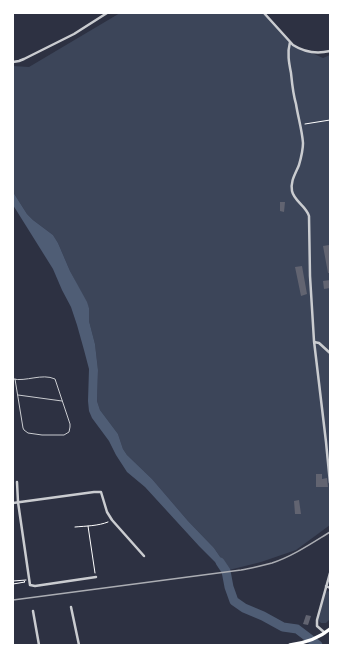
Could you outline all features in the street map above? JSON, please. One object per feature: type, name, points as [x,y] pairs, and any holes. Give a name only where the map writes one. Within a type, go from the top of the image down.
[{"type":"main road","points":[[293,645],[323,635],[330,629]]},
{"type":"street","points":[[13,62],[24,59],[74,34],[102,14],[106,13]]},
{"type":"street","points":[[264,13],[290,42],[298,48],[310,51],[330,51]]},
{"type":"street","points":[[290,42],[288,59],[303,143],[300,162],[293,178],[292,188],[293,195],[306,208],[309,216],[310,276],[314,341],[330,483]]},
{"type":"street","points":[[314,341],[319,343],[330,353]]},
{"type":"street","points":[[17,482],[18,502],[30,585],[35,586],[96,577]]},
{"type":"street","points":[[13,503],[100,492],[102,493],[112,520],[144,556]]},
{"type":"street","points":[[323,635],[318,626],[317,620],[330,574]]},
{"type":"street","points":[[326,586],[330,588]]},
{"type":"street","points":[[71,607],[79,645]]},
{"type":"street","points":[[33,611],[39,645]]},
{"type":"lane","points":[[13,379],[53,378],[56,381],[70,424],[69,432],[64,435],[31,434],[26,432],[23,428],[15,380]]},
{"type":"lane","points":[[18,395],[63,401]]},
{"type":"path","points":[[13,13],[18,13]]},
{"type":"path","points":[[300,124],[330,120]]},
{"type":"path","points":[[75,527],[104,524],[112,520]]},
{"type":"path","points":[[88,526],[96,577]]},
{"type":"path","points":[[13,577],[13,582],[29,580]]},
{"type":"path","points":[[13,584],[24,582],[24,580]]},
{"type":"shaded area","points":[[120,13],[265,13],[294,45],[323,58],[330,55],[330,525],[296,550],[261,562],[229,570],[214,548],[188,521],[152,479],[127,455],[123,449],[118,434],[100,410],[97,401],[98,370],[95,344],[89,321],[89,308],[53,235],[27,214],[13,192],[13,66],[29,67]]},
{"type":"shaded area","points":[[13,192],[27,214],[53,235],[87,302],[89,308],[89,321],[95,344],[98,370],[97,401],[100,410],[118,434],[123,449],[127,455],[152,479],[188,521],[214,548],[229,570],[224,571],[145,487],[127,472],[109,441],[92,418],[89,411],[88,401],[89,369],[71,307],[53,269],[13,205]]},
{"type":"shaded area","points":[[326,592],[330,592],[330,619],[326,623],[321,623],[318,620]]},
{"type":"building","points":[[280,202],[285,202],[284,212],[280,211]]},
{"type":"building","points":[[329,245],[330,273],[328,273],[323,246]]},
{"type":"building","points":[[302,266],[307,294],[301,296],[295,267]]},
{"type":"building","points":[[330,280],[330,288],[324,289],[323,281]]},
{"type":"building","points":[[316,474],[322,474],[322,479],[327,478],[328,487],[316,487]]},
{"type":"building","points":[[299,500],[301,514],[295,514],[294,501]]},
{"type":"building","points":[[306,615],[311,616],[308,625],[303,624]]},
{"type":"waterway","points":[[220,562],[226,571],[229,587],[234,601],[244,608],[283,627],[297,629],[318,645]]},
{"type":"railway","points":[[13,600],[256,567],[287,557],[330,532]]}]
